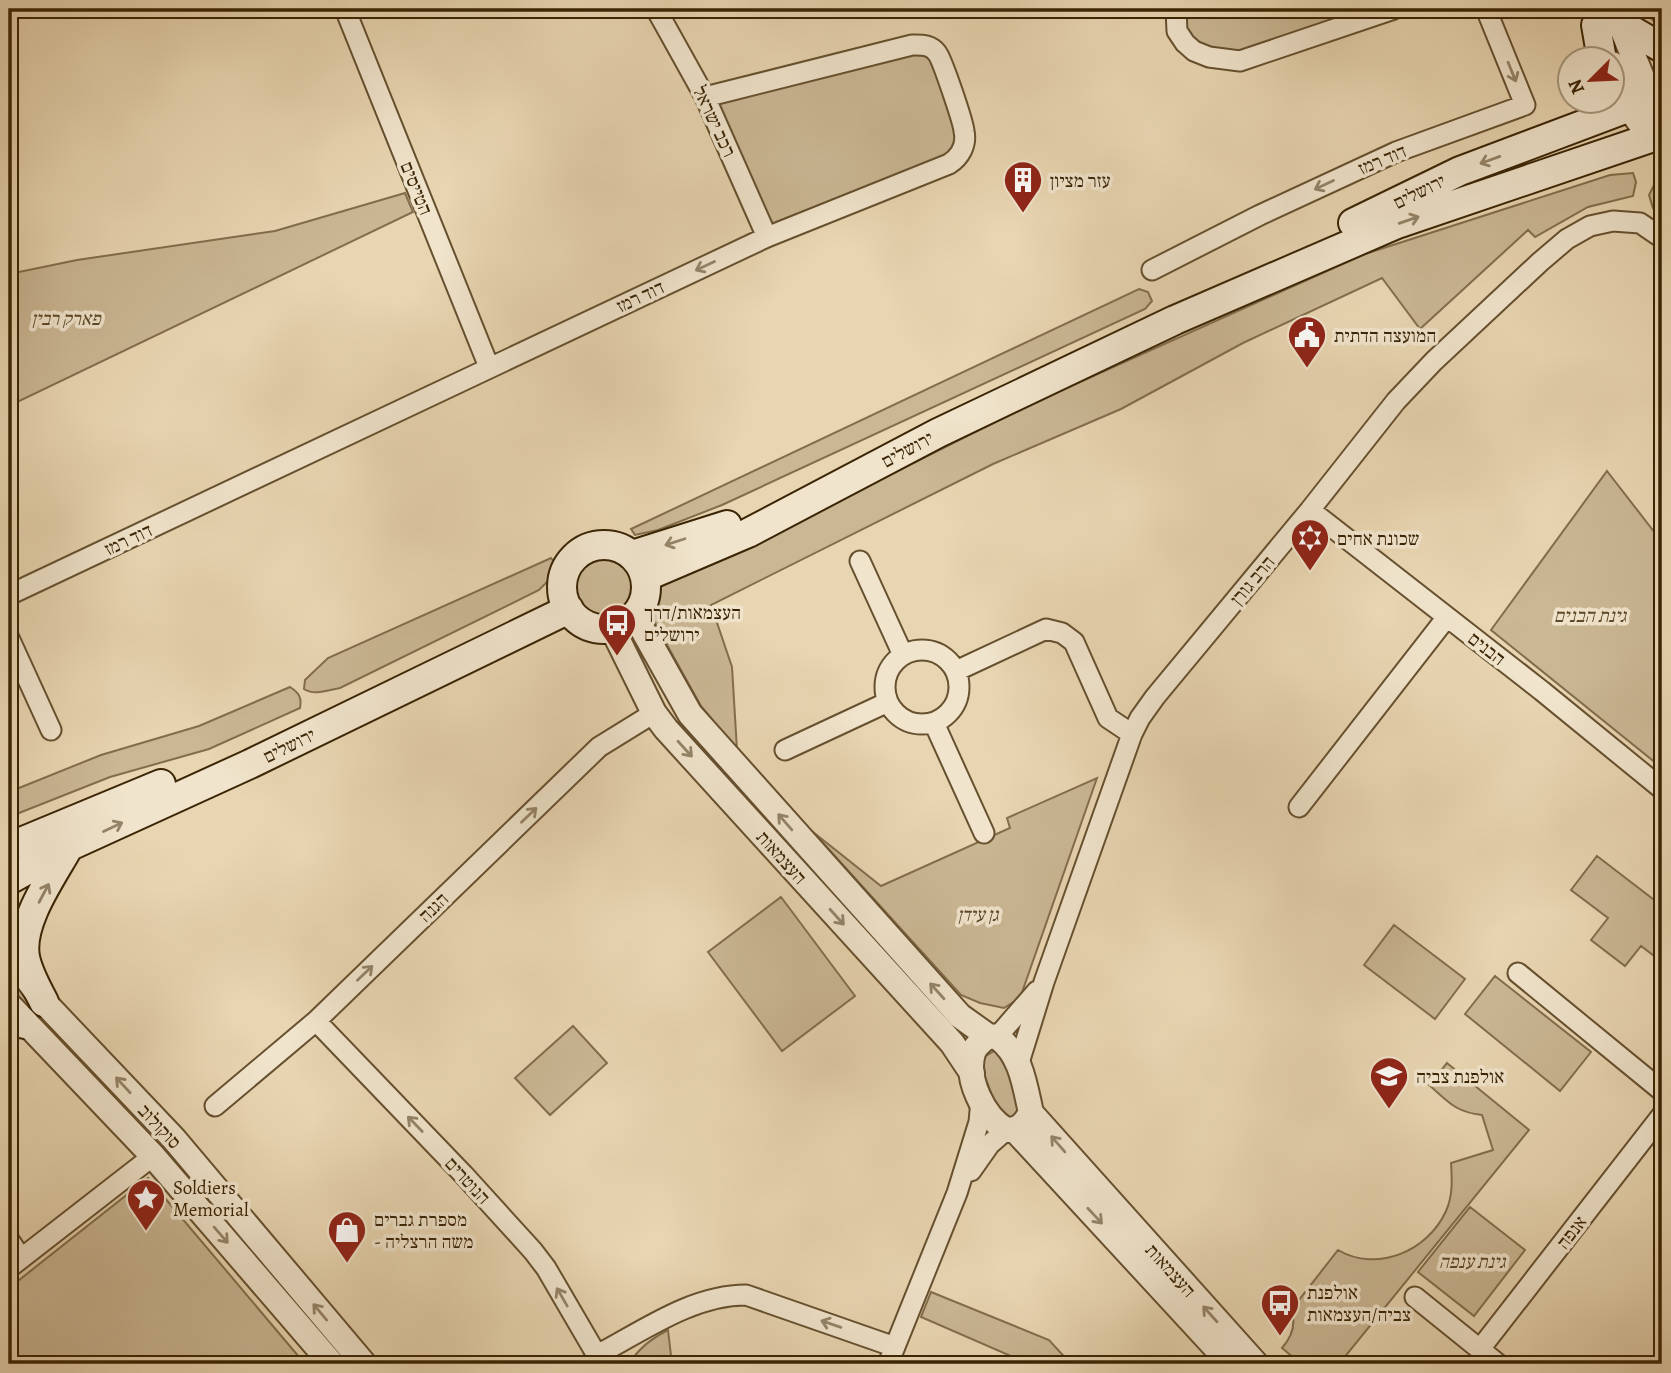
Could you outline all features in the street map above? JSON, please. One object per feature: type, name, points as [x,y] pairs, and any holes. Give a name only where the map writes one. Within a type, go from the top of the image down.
[{"type":"main road","points":[[1603,46],[1605,17],[1662,48]]},
{"type":"main road","name":"ירושלים","points":[[1189,314],[1208,300],[1343,228],[1460,171],[1647,101]]},
{"type":"main road","points":[[1554,136],[1584,116]]},
{"type":"main road","name":"ירושלים","points":[[639,566],[748,533],[938,433],[1189,314],[1397,224],[1657,136]]},
{"type":"main road","points":[[611,545],[622,548],[639,566],[646,591],[643,604],[624,622],[600,629],[587,625],[577,619],[566,603],[565,573],[570,562],[588,548],[611,545]]},
{"type":"main road","name":"ירושלים","points":[[9,880],[68,847],[250,764],[566,603]]},
{"type":"main road","name":"ירושלים","points":[[9,847],[232,754],[566,603]]},
{"type":"main road","points":[[44,1002],[30,974],[25,955],[26,936],[30,918],[68,847]]},
{"type":"street","name":"הטייסים","points":[[345,9],[489,367]]},
{"type":"street","name":"רכב ישראל","points":[[656,9],[705,97],[766,237]]},
{"type":"street","points":[[1176,9],[1177,31],[1194,51],[1209,57],[1240,61],[1394,9]]},
{"type":"street","name":"דוד רמז","points":[[1152,270],[1260,215],[1396,152],[1525,105],[1486,9]]},
{"type":"street","points":[[1605,17],[1609,46]]},
{"type":"street","points":[[1605,17],[1647,101],[1657,136]]},
{"type":"street","name":"דוד רמז","points":[[9,595],[766,237],[949,164],[958,158],[965,132],[937,53],[926,45],[912,45],[705,97]]},
{"type":"street","points":[[1626,78],[1647,101]]},
{"type":"street","name":"הרב גורן","points":[[1018,1066],[1044,982],[1132,734],[1156,697],[1396,401],[1434,361],[1540,262],[1567,239],[1590,226],[1613,221],[1640,223],[1662,238]]},
{"type":"street","name":"הבנים","points":[[1310,510],[1662,789]]},
{"type":"street","points":[[860,561],[903,655]]},
{"type":"street","points":[[1299,807],[1447,617]]},
{"type":"street","name":"העצמאות","points":[[624,622],[654,713],[952,1043],[972,1073],[989,1116],[1017,1124],[1256,1364]]},
{"type":"street","name":"העצמאות","points":[[624,622],[690,714],[960,1016],[1011,1049],[1018,1066],[1017,1124],[1231,1364]]},
{"type":"street","points":[[956,671],[1046,629],[1053,629],[1074,642],[1108,718],[1132,734]]},
{"type":"street","points":[[9,638],[51,730]]},
{"type":"street","points":[[918,650],[930,650],[941,654],[956,671],[960,684],[959,697],[944,718],[934,723],[919,725],[907,722],[896,714],[888,702],[885,680],[889,669],[903,655],[918,650]]},
{"type":"street","points":[[785,750],[888,702]]},
{"type":"street","name":"הגנה","points":[[215,1105],[316,1021],[598,747],[654,713]]},
{"type":"street","points":[[934,723],[984,833]]},
{"type":"street","name":"סוקולוב","points":[[9,954],[44,1002],[174,1139],[365,1364]]},
{"type":"street","points":[[1518,973],[1662,1091]]},
{"type":"street","name":"הרב גורן","points":[[993,1036],[1044,982]]},
{"type":"street","name":"סוקולוב","points":[[14,1014],[153,1156],[332,1364]]},
{"type":"street","name":"הנוטרים","points":[[316,1021],[533,1251],[599,1360],[686,1308],[725,1295],[746,1294],[892,1356]]},
{"type":"street","points":[[972,1073],[973,1052],[993,1036]]},
{"type":"street","points":[[892,1356],[957,1192],[979,1122],[981,1100]]},
{"type":"street","name":"אנפה","points":[[1480,1349],[1662,1115]]},
{"type":"street","points":[[957,1192],[981,1155],[1017,1124]]},
{"type":"street","points":[[9,1241],[15,1263],[153,1156]]},
{"type":"street","points":[[1415,1297],[1498,1364]]},
{"type":"green space","points":[[1181,9],[1384,9],[1239,56],[1212,52],[1187,39]]},
{"type":"green space","points":[[1640,9],[1662,9],[1662,28]]},
{"type":"green space","points":[[913,49],[933,59],[958,132],[954,151],[769,225],[714,101]]},
{"type":"green space","points":[[1662,169],[1662,218],[1659,218],[1649,195]]},
{"type":"green space","points":[[1633,173],[1636,182],[1633,196],[1588,207],[1535,237],[1528,230],[1420,329],[1382,278],[1243,343],[1121,409],[993,464],[711,605],[732,667],[737,750],[701,706],[657,627],[648,606],[652,593],[661,584],[764,538],[1031,404],[1365,254],[1610,175]]},
{"type":"green space","name":"פארק רבין","points":[[405,193],[413,212],[9,406],[9,274],[77,260],[275,231]]},
{"type":"green space","points":[[1139,289],[1148,292],[1152,301],[1145,309],[722,505],[658,530],[635,535],[631,529]]},
{"type":"green space","name":"גינת הבנים","points":[[1607,471],[1662,542],[1662,768],[1491,630]]},
{"type":"green space","points":[[551,558],[555,563],[550,579],[539,590],[340,688],[317,692],[304,689],[305,680],[328,658]]},
{"type":"green space","points":[[598,559],[610,559],[620,563],[628,571],[632,587],[628,603],[620,611],[610,615],[598,615],[588,611],[580,603],[576,593],[576,581],[580,571],[588,563]]},
{"type":"green space","points":[[290,687],[299,696],[300,708],[209,749],[110,777],[9,817],[9,792],[101,755],[199,726]]},
{"type":"green space","name":"גן עידן","points":[[1097,778],[1020,998],[1004,1008],[980,1003],[961,995],[813,832],[881,886],[1010,828],[1007,818]]},
{"type":"green space","points":[[1597,856],[1662,906],[1662,962],[1641,946],[1625,966],[1591,940],[1608,918],[1571,890]]},
{"type":"green space","points":[[781,897],[855,996],[782,1051],[708,952]]},
{"type":"green space","points":[[1394,925],[1465,979],[1435,1019],[1364,965]]},
{"type":"green space","points":[[9,974],[147,1123],[353,1364],[341,1364],[9,985]]},
{"type":"green space","points":[[1495,976],[1591,1052],[1560,1091],[1465,1014]]},
{"type":"green space","points":[[573,1026],[607,1063],[550,1115],[515,1078]]},
{"type":"green space","points":[[994,1051],[1006,1065],[1018,1097],[1019,1112],[1009,1119],[997,1109],[984,1074],[983,1061]]},
{"type":"green space","points":[[1447,1063],[1529,1130],[1339,1364],[1301,1364],[1282,1348],[1293,1329],[1293,1316],[1283,1297],[1295,1305],[1338,1250],[1353,1257],[1369,1259],[1400,1254],[1414,1247],[1438,1225],[1446,1211],[1451,1193],[1451,1163],[1493,1150],[1482,1115],[1459,1109],[1429,1085]]},
{"type":"green space","points":[[148,1178],[305,1364],[9,1364],[9,1288]]},
{"type":"green space","name":"גינת ענפה","points":[[1470,1207],[1525,1250],[1474,1316],[1418,1272]]},
{"type":"green space","points":[[931,1292],[1049,1340],[1071,1364],[1029,1364],[921,1317]]},
{"type":"green space","points":[[668,1330],[672,1364],[629,1364],[646,1344]]},
{"type":"place","name":"עזר מציון","points":[[1023,214]]},
{"type":"place","name":"המועצה הדתית","points":[[1307,369]]},
{"type":"place","name":"שכונת אחים","points":[[1310,572]]},
{"type":"place","name":"העצמאות/דרך ירושלים","points":[[617,657]]},
{"type":"place","name":"אולפנת צביה","points":[[1389,1110]]},
{"type":"place","name":"Soldiers Memorial","points":[[146,1232]]},
{"type":"place","name":"מספרת גברים - משה הרצליה","points":[[347,1264]]},
{"type":"place","name":"אולפנת צביה/העצמאות","points":[[1280,1337]]}]
